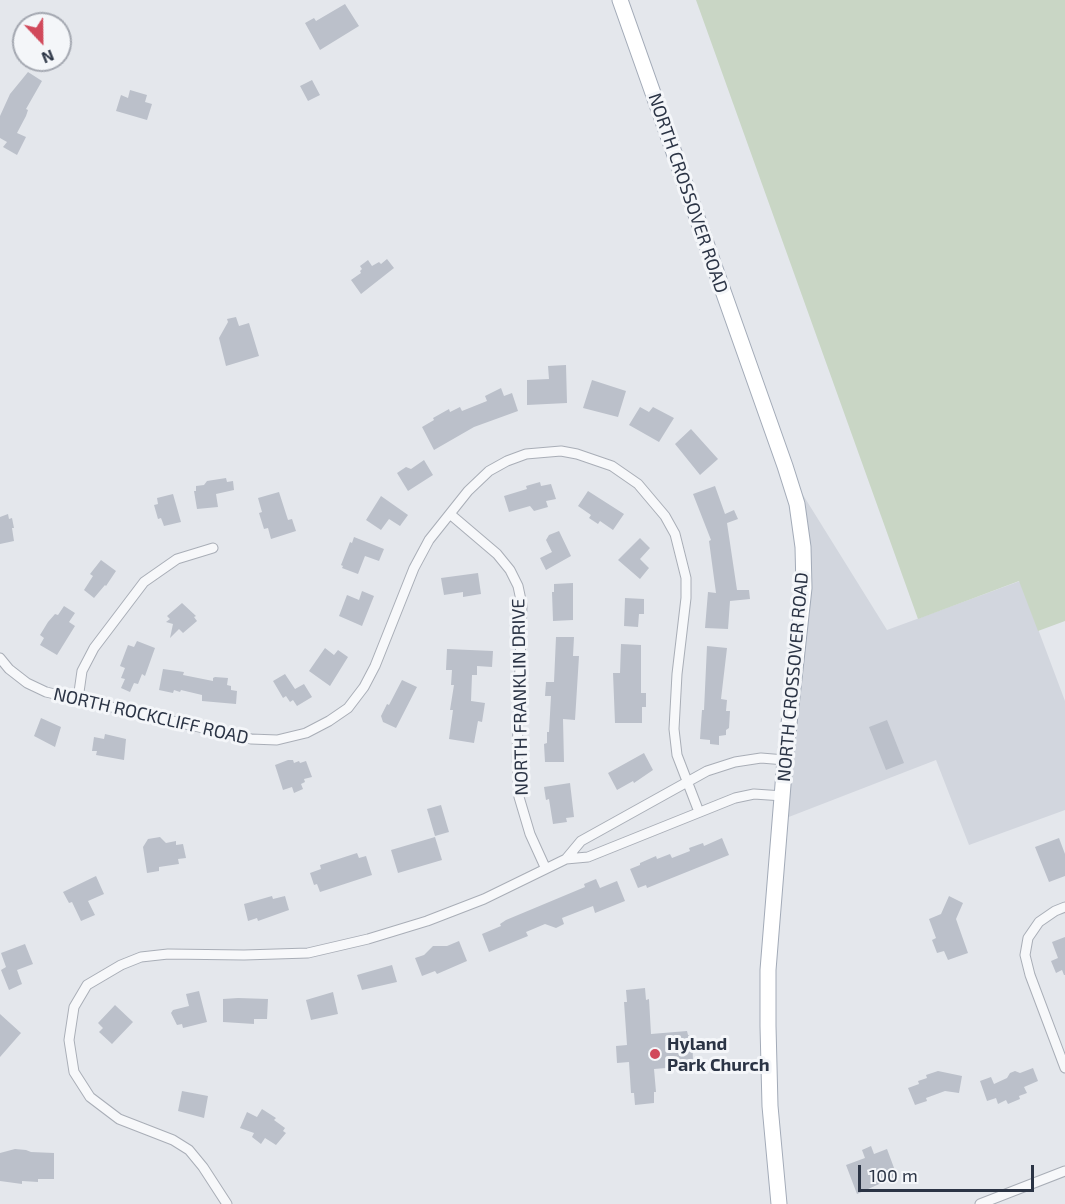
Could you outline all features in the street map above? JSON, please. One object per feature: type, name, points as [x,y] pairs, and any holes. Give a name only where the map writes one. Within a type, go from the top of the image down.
[{"type":"main road","name":"NORTH CROSSOVER ROAD","points":[[620,0],[785,465],[797,504],[803,547],[804,588],[785,760],[768,970],[770,1106],[779,1204]]},
{"type":"street","name":"NORTH ROCKCLIFF ROAD","points":[[0,658],[9,669],[27,683],[46,692],[251,739],[278,740],[306,732],[329,721],[348,708],[364,687],[375,666],[414,568],[429,540],[468,491],[498,466],[526,454],[561,451],[593,458],[612,466],[638,484],[654,501],[675,534],[686,578],[686,598],[677,674],[674,729],[677,755],[699,812]]},
{"type":"street","name":"NORTH FRANKLIN DRIVE","points":[[450,514],[497,554],[510,570],[518,586],[522,605],[517,756],[519,797],[530,834],[545,867]]},
{"type":"street","points":[[78,699],[82,671],[94,648],[144,582],[177,558],[213,548]]},
{"type":"street","points":[[566,859],[581,841],[707,771],[735,762],[761,758],[785,760]]},
{"type":"street","points":[[224,1203],[203,1167],[189,1150],[173,1140],[118,1119],[90,1097],[74,1072],[69,1040],[74,1007],[87,985],[121,965],[141,957],[168,954],[308,953],[368,939],[427,921],[484,899],[545,867],[566,859],[588,857],[735,798],[754,794],[783,796]]},
{"type":"street","points":[[1065,907],[1039,922],[1028,938],[1025,955],[1030,975],[1065,1068]]},
{"type":"street","points":[[980,1204],[1065,1171]]},
{"type":"shaded area","points":[[785,466],[887,630],[1020,581],[1065,701],[1065,810],[969,845],[936,760],[781,820],[804,588]]},
{"type":"green space","points":[[696,0],[1065,0],[1065,621],[1038,631],[1019,581],[918,619]]},
{"type":"building","points":[[345,4],[359,26],[320,50],[305,23],[314,18],[316,21]]},
{"type":"building","points":[[28,72],[42,81],[26,109],[28,110],[26,116],[17,133],[26,137],[17,155],[3,147],[7,142],[0,138],[0,116],[10,94]]},
{"type":"building","points":[[312,80],[320,95],[308,101],[300,86]]},
{"type":"building","points":[[130,90],[147,95],[145,102],[152,104],[147,120],[116,111],[121,95],[128,98]]},
{"type":"building","points":[[387,259],[394,268],[361,294],[351,280],[361,273],[360,266],[368,260],[372,266],[379,262],[381,264]]},
{"type":"building","points":[[236,317],[239,326],[249,323],[259,356],[226,366],[219,338],[228,322],[227,319]]},
{"type":"building","points":[[566,365],[567,403],[527,405],[527,380],[549,379],[548,366]]},
{"type":"building","points":[[592,380],[626,391],[618,417],[583,408]]},
{"type":"building","points":[[501,388],[504,396],[512,393],[518,411],[474,427],[434,450],[422,427],[449,409],[450,412],[460,407],[462,411],[487,401],[485,396]]},
{"type":"building","points":[[640,407],[649,412],[653,407],[674,418],[659,442],[629,425]]},
{"type":"building","points":[[691,429],[718,459],[700,475],[675,444]]},
{"type":"building","points":[[424,460],[433,475],[408,491],[397,473],[406,467],[411,469]]},
{"type":"building","points":[[226,478],[227,482],[233,481],[234,490],[216,494],[218,507],[197,509],[194,491],[196,491],[196,486],[204,485],[207,481]]},
{"type":"building","points":[[540,482],[541,486],[551,484],[556,499],[546,501],[548,507],[534,511],[530,506],[509,512],[504,496],[527,489],[526,486]]},
{"type":"building","points":[[715,486],[725,514],[734,510],[738,519],[727,523],[737,590],[749,590],[750,599],[730,601],[728,629],[705,628],[708,592],[716,593],[709,541],[711,540],[693,494]]},
{"type":"building","points":[[588,491],[624,514],[613,530],[600,521],[598,524],[589,518],[591,515],[578,506]]},
{"type":"building","points":[[279,492],[288,520],[292,519],[296,531],[271,539],[268,528],[264,529],[259,513],[262,512],[258,498]]},
{"type":"building","points":[[173,494],[181,522],[164,526],[161,518],[158,519],[154,505],[158,504],[157,498]]},
{"type":"building","points":[[381,496],[408,515],[400,526],[389,519],[381,530],[366,520]]},
{"type":"building","points":[[8,514],[9,519],[12,518],[14,541],[0,544],[0,517]]},
{"type":"building","points":[[559,531],[571,556],[546,570],[540,558],[552,552],[546,540],[549,535]]},
{"type":"building","points":[[354,537],[384,549],[379,561],[365,556],[358,574],[342,568],[341,565]]},
{"type":"building","points":[[640,538],[650,548],[640,559],[649,568],[640,579],[618,560]]},
{"type":"building","points":[[101,560],[116,571],[94,598],[84,590],[93,576],[90,574]]},
{"type":"building","points":[[478,573],[481,594],[463,597],[463,592],[444,595],[441,578]]},
{"type":"building","points":[[573,583],[573,620],[553,621],[554,584]]},
{"type":"building","points":[[362,591],[374,596],[362,626],[339,616],[347,595],[359,600]]},
{"type":"building","points":[[625,598],[644,599],[644,614],[639,614],[638,627],[624,626]]},
{"type":"building","points":[[182,603],[196,616],[194,617],[197,621],[183,633],[179,629],[170,638],[173,624],[166,622],[170,619],[167,616]]},
{"type":"building","points":[[64,606],[75,613],[69,622],[75,626],[57,655],[40,645],[44,638],[40,635],[48,622],[55,614],[58,615]]},
{"type":"building","points":[[556,637],[574,637],[573,656],[579,656],[575,720],[563,719],[564,762],[545,762],[544,744],[547,743],[547,732],[549,732],[551,696],[545,696],[546,682],[554,682]]},
{"type":"building","points":[[137,641],[155,648],[145,676],[142,674],[138,684],[134,683],[130,692],[121,688],[125,679],[121,678],[125,668],[120,666],[128,645],[134,647]]},
{"type":"building","points":[[621,644],[641,645],[641,693],[646,693],[646,707],[642,707],[642,723],[615,723],[613,673],[620,673]]},
{"type":"building","points":[[707,646],[727,648],[721,699],[727,700],[726,711],[730,711],[729,728],[726,730],[726,735],[719,736],[719,745],[710,744],[710,740],[700,739],[702,710],[704,710]]},
{"type":"building","points":[[325,648],[334,655],[338,650],[348,657],[330,686],[309,671]]},
{"type":"building","points":[[447,649],[493,651],[492,667],[477,666],[477,675],[472,675],[471,701],[485,703],[482,722],[478,721],[474,743],[449,739],[454,685],[451,685],[452,670],[446,670]]},
{"type":"building","points":[[163,669],[184,672],[183,675],[213,681],[215,677],[228,678],[227,685],[231,686],[231,690],[237,691],[236,704],[202,701],[202,695],[181,690],[180,692],[174,690],[173,693],[159,690]]},
{"type":"building","points":[[285,674],[295,689],[304,684],[312,697],[297,706],[286,696],[283,698],[273,681]]},
{"type":"building","points":[[402,680],[417,687],[396,728],[383,722],[381,716]]},
{"type":"building","points":[[41,718],[61,727],[55,747],[34,736]]},
{"type":"building","points":[[887,720],[904,763],[886,770],[869,727]]},
{"type":"building","points":[[105,734],[126,739],[124,760],[96,755],[97,751],[92,751],[94,737],[104,739]]},
{"type":"building","points":[[644,753],[653,770],[634,783],[633,781],[617,790],[608,773]]},
{"type":"building","points":[[293,760],[294,763],[306,761],[312,777],[304,779],[305,782],[301,784],[303,789],[294,793],[292,787],[283,790],[275,765]]},
{"type":"building","points":[[570,783],[574,817],[566,818],[567,822],[553,824],[549,799],[546,800],[544,787]]},
{"type":"building","points":[[441,805],[449,832],[435,836],[427,809]]},
{"type":"building","points":[[160,837],[166,843],[176,841],[176,845],[183,844],[186,858],[178,859],[179,864],[159,867],[159,871],[147,873],[143,847],[148,839]]},
{"type":"building","points":[[435,837],[442,860],[398,873],[391,850]]},
{"type":"building","points":[[722,838],[729,855],[647,888],[646,885],[638,888],[630,869],[640,863],[656,856],[657,859],[670,854],[672,858],[690,851],[689,848],[703,843],[704,846]]},
{"type":"building","points":[[1059,838],[1065,854],[1065,876],[1049,882],[1035,847]]},
{"type":"building","points":[[357,853],[359,858],[366,856],[372,875],[320,892],[317,884],[314,885],[310,873],[321,869],[320,865]]},
{"type":"building","points":[[96,876],[104,894],[88,901],[95,915],[81,921],[72,902],[69,903],[63,892]]},
{"type":"building","points":[[596,879],[600,888],[617,881],[625,901],[595,913],[593,906],[562,918],[564,924],[556,928],[545,924],[526,932],[528,936],[489,952],[482,934],[501,926],[500,924],[506,920],[585,887],[584,884]]},
{"type":"building","points":[[272,896],[273,899],[285,896],[289,910],[258,921],[257,918],[248,921],[244,904]]},
{"type":"building","points":[[949,896],[963,903],[956,919],[968,953],[948,960],[944,951],[937,953],[932,940],[936,938],[929,919],[941,914]]},
{"type":"building","points":[[1065,937],[1064,975],[1062,970],[1056,973],[1051,961],[1058,958],[1052,942]]},
{"type":"building","points":[[459,941],[467,961],[437,974],[435,971],[422,976],[415,958],[424,955],[433,946],[447,946]]},
{"type":"building","points":[[25,944],[33,964],[17,970],[22,984],[9,990],[1,970],[6,967],[1,953]]},
{"type":"building","points":[[392,965],[397,982],[362,990],[357,975]]},
{"type":"building","name":"Hyland Park Church","points":[[645,988],[646,1000],[649,999],[651,1034],[687,1031],[688,1035],[692,1035],[693,1061],[690,1062],[690,1066],[654,1069],[656,1092],[654,1092],[654,1103],[635,1105],[634,1093],[631,1093],[629,1062],[617,1063],[616,1046],[627,1045],[624,1002],[627,1002],[626,990]]},
{"type":"building","points":[[199,991],[207,1022],[183,1028],[182,1024],[177,1025],[171,1013],[173,1010],[189,1006],[186,994]]},
{"type":"building","points":[[333,992],[338,1014],[311,1020],[306,1000]]},
{"type":"building","points":[[223,999],[268,999],[267,1019],[254,1019],[254,1024],[223,1022]]},
{"type":"building","points":[[115,1005],[133,1022],[112,1044],[99,1032],[103,1028],[98,1023]]},
{"type":"building","points":[[0,1014],[21,1033],[0,1057]]},
{"type":"building","points":[[1033,1068],[1038,1081],[1024,1087],[1027,1093],[1019,1096],[1020,1099],[1008,1104],[1006,1100],[998,1104],[996,1098],[987,1101],[980,1081],[991,1077],[994,1084],[1007,1078],[1010,1073],[1015,1071],[1020,1073]]},
{"type":"building","points":[[938,1071],[962,1076],[959,1093],[945,1091],[915,1105],[908,1088],[919,1084],[918,1081],[927,1078],[926,1075]]},
{"type":"building","points":[[182,1091],[208,1096],[204,1118],[178,1111]]},
{"type":"building","points":[[262,1109],[276,1118],[274,1120],[285,1128],[283,1131],[286,1133],[276,1145],[265,1138],[261,1144],[252,1137],[254,1133],[240,1128],[247,1112],[257,1117]]},
{"type":"building","points":[[871,1146],[874,1154],[887,1149],[897,1176],[857,1194],[846,1165],[865,1158],[862,1150]]},
{"type":"building","points":[[15,1149],[54,1153],[54,1179],[38,1179],[38,1182],[22,1181],[22,1184],[0,1181],[0,1153]]},
{"type":"place","name":"Hyland Park Church","points":[[655,1054]]}]
